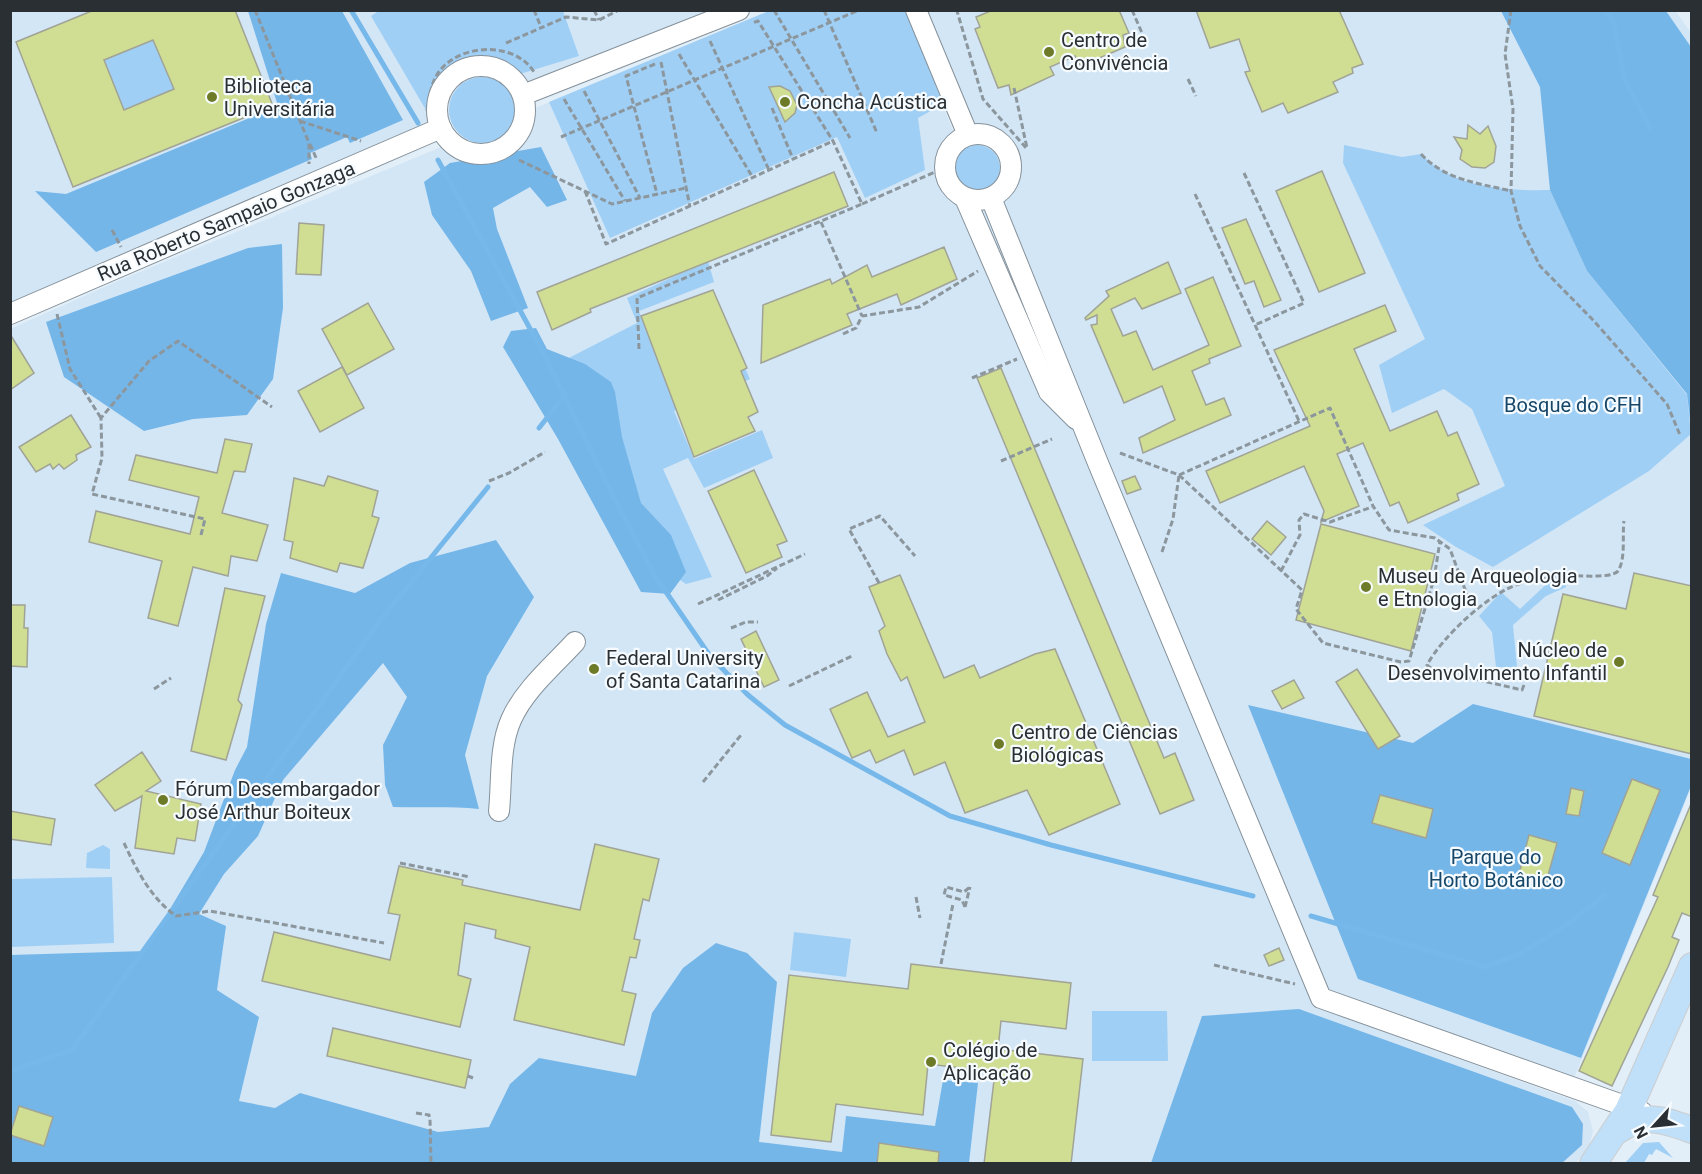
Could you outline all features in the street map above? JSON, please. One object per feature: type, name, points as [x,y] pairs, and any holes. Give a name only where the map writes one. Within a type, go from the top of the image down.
[{"type":"main road","points":[[1595,1162],[1617,1131],[1628,1098],[1692,966]]},
{"type":"main road","points":[[1628,1098],[1646,1103],[1663,1120]]},
{"type":"main road","points":[[1617,1131],[1635,1120],[1663,1120],[1692,1130]]},
{"type":"street","points":[[539,90],[494,68],[475,66],[457,73],[446,84],[439,98],[437,113],[441,129],[459,149],[472,154],[500,151],[511,143],[519,132],[539,90],[739,10]]},
{"type":"street","points":[[916,10],[968,135]]},
{"type":"street","name":"Rua Roberto Sampaio Gonzaga","points":[[10,314],[441,129]]},
{"type":"street","points":[[968,135],[989,135],[1005,147],[1010,157],[1010,176],[1000,192],[992,198],[978,201],[965,198],[952,189],[944,170],[950,148],[968,135]]},
{"type":"street","points":[[965,198],[1049,392],[1083,426]]},
{"type":"street","points":[[992,198],[1083,426],[1321,998],[1628,1098]]},
{"type":"street","points":[[500,811],[504,745],[510,721],[523,698],[575,642]]},
{"type":"path","points":[[255,10],[317,160]]},
{"type":"path","points":[[534,10],[541,27]]},
{"type":"path","points":[[594,10],[599,20]]},
{"type":"path","points":[[506,43],[566,17],[599,20],[619,10]]},
{"type":"path","points":[[774,10],[850,138]]},
{"type":"path","points":[[824,10],[877,132]]},
{"type":"path","points":[[561,136],[860,10]]},
{"type":"path","points":[[959,10],[957,11],[983,99],[1027,149],[1014,88]]},
{"type":"path","points":[[1132,10],[1142,33]]},
{"type":"path","points":[[1511,10],[1505,54],[1513,109],[1511,191],[1520,226],[1540,266],[1593,320],[1667,404],[1680,435]]},
{"type":"path","points":[[758,21],[833,141],[862,204]]},
{"type":"path","points":[[710,41],[769,170]]},
{"type":"path","points":[[427,111],[432,83],[443,67],[462,54],[502,51],[525,60],[534,71],[539,90],[581,128],[625,201]]},
{"type":"path","points":[[679,54],[753,178]]},
{"type":"path","points":[[662,62],[690,207]]},
{"type":"path","points":[[576,76],[640,198]]},
{"type":"path","points":[[626,76],[657,194]]},
{"type":"path","points":[[1188,79],[1196,96]]},
{"type":"path","points":[[772,108],[794,159]]},
{"type":"path","points":[[300,121],[361,141]]},
{"type":"path","points":[[585,191],[606,244],[833,141]]},
{"type":"path","points":[[309,143],[309,164]]},
{"type":"path","points":[[1421,154],[1434,167],[1450,176],[1511,191]]},
{"type":"path","points":[[519,160],[612,204],[686,188]]},
{"type":"path","points":[[639,349],[638,298],[935,172]]},
{"type":"path","points":[[1244,172],[1304,303],[1255,325]]},
{"type":"path","points":[[1195,194],[1299,421]]},
{"type":"path","points":[[821,222],[862,315],[856,328],[843,334]]},
{"type":"path","points":[[112,230],[121,248]]},
{"type":"path","points":[[862,315],[919,307],[982,269]]},
{"type":"path","points":[[57,314],[70,369],[101,418],[102,458],[92,494],[205,519],[201,535]]},
{"type":"path","points":[[101,418],[149,361],[178,341],[272,407]]},
{"type":"path","points":[[972,378],[1019,358]]},
{"type":"path","points":[[1179,475],[1330,408],[1373,506],[1389,530],[1435,538],[1450,549],[1470,603]]},
{"type":"path","points":[[1001,461],[1052,439]]},
{"type":"path","points":[[489,481],[509,473],[544,452]]},
{"type":"path","points":[[1120,453],[1179,475],[1302,590],[1296,609],[1323,643],[1401,662],[1409,661],[1434,579],[1440,542]]},
{"type":"path","points":[[1162,552],[1173,519],[1179,475]]},
{"type":"path","points":[[1281,571],[1300,535],[1299,520],[1304,514],[1330,522],[1373,506]]},
{"type":"path","points":[[879,583],[849,529],[880,516],[915,556]]},
{"type":"path","points":[[1524,685],[1522,690],[1432,669],[1427,665],[1433,654],[1469,616],[1518,584],[1565,574],[1608,577],[1617,573],[1622,562],[1624,521]]},
{"type":"path","points":[[698,604],[805,554]]},
{"type":"path","points":[[718,600],[768,576],[778,567]]},
{"type":"path","points":[[731,628],[747,622],[758,622]]},
{"type":"path","points":[[789,686],[854,655]]},
{"type":"path","points":[[154,689],[171,678]]},
{"type":"path","points":[[703,782],[741,735]]},
{"type":"path","points":[[124,843],[159,904],[176,916],[210,911],[384,943]]},
{"type":"path","points":[[400,863],[470,877]]},
{"type":"path","points":[[970,886],[964,907],[962,900],[944,895],[946,887],[964,892],[970,886]]},
{"type":"path","points":[[916,897],[920,918]]},
{"type":"path","points":[[941,964],[953,904]]},
{"type":"path","points":[[1214,965],[1297,984]]},
{"type":"path","points":[[468,1076],[473,1078]]},
{"type":"path","points":[[416,1113],[429,1115],[431,1164]]},
{"type":"shaded area","points":[[1675,10],[1691,33],[1691,788],[1574,1078],[1327,993],[923,11]]},
{"type":"shaded area","points":[[11,11],[706,11],[11,308]]},
{"type":"shaded area","name":"Federal University of Santa Catarina","points":[[769,11],[906,11],[953,131],[1318,1008],[1575,1101],[1588,1112],[1593,1131],[1589,1148],[1575,1164],[11,1163],[10,329],[118,281]]},
{"type":"green space","points":[[380,10],[563,11],[579,56],[510,77],[484,68],[462,71],[445,86],[437,113],[430,117],[371,16]]},
{"type":"green space","points":[[906,10],[943,104],[918,118],[925,170],[865,198],[837,137],[610,238],[549,102],[769,11]]},
{"type":"green space","points":[[248,11],[342,11],[403,120],[350,143],[347,137],[310,153],[312,159],[96,252],[35,191],[66,194],[278,106]]},
{"type":"green space","points":[[1501,11],[1666,11],[1691,47],[1691,428],[1687,394],[1587,271],[1550,190],[1540,87]]},
{"type":"green space","points":[[153,40],[174,89],[124,110],[104,60]]},
{"type":"green space","points":[[475,77],[489,77],[501,82],[510,91],[515,110],[513,123],[506,134],[489,143],[475,143],[463,138],[454,129],[449,117],[449,103],[454,91],[463,82]]},
{"type":"green space","points":[[977,145],[986,146],[993,152],[999,159],[999,177],[993,184],[986,190],[977,191],[968,190],[961,184],[955,177],[954,168],[955,159],[961,152],[968,146]]},
{"type":"green space","name":"Bosque do CFH","points":[[1344,145],[1402,157],[1421,154],[1448,174],[1481,185],[1516,190],[1550,190],[1587,271],[1687,395],[1691,434],[1649,471],[1493,567],[1456,547],[1423,525],[1505,486],[1472,409],[1444,389],[1392,413],[1379,365],[1425,339],[1343,163]]},
{"type":"green space","points":[[541,147],[567,200],[547,207],[530,187],[493,208],[497,229],[528,308],[491,321],[471,271],[432,215],[424,182],[450,163]]},
{"type":"green space","points":[[282,244],[283,308],[273,379],[247,415],[193,419],[144,431],[64,377],[46,322],[248,248]]},
{"type":"green space","points":[[708,261],[714,282],[639,311],[672,396],[745,368],[750,379],[674,411],[694,459],[762,430],[773,458],[704,488],[688,458],[663,469],[712,577],[686,584],[674,576],[555,365],[637,323],[627,298]]},
{"type":"green space","points":[[536,328],[547,349],[585,364],[611,382],[615,392],[622,437],[641,503],[671,535],[686,572],[670,594],[641,592],[558,439],[503,347],[511,331]]},
{"type":"green space","points":[[496,540],[534,597],[487,676],[465,755],[479,809],[393,807],[385,785],[383,745],[407,697],[383,663],[283,780],[258,836],[224,874],[199,914],[226,926],[217,990],[259,1017],[239,1101],[275,1108],[300,1093],[438,1132],[489,1127],[510,1084],[539,1058],[636,1076],[652,1013],[683,968],[716,943],[747,953],[777,982],[759,1142],[842,1152],[846,1116],[935,1126],[943,1080],[978,1083],[969,1163],[11,1163],[10,955],[145,951],[204,852],[235,770],[247,747],[266,624],[281,573],[355,593],[410,563]]},
{"type":"green space","points":[[1555,576],[1565,576],[1566,587],[1546,596],[1513,625],[1517,667],[1496,667],[1492,632],[1479,616],[1501,592],[1520,609]]},
{"type":"green space","name":"Parque do Horto Botânico","points":[[1473,704],[1691,759],[1691,786],[1581,1058],[1358,979],[1248,705],[1413,743]]},
{"type":"green space","points":[[103,845],[110,849],[110,869],[86,868],[87,853]]},
{"type":"green space","points":[[112,877],[114,943],[11,947],[11,879]]},
{"type":"green space","points":[[794,932],[851,939],[846,977],[790,970]]},
{"type":"green space","points":[[1299,1009],[1572,1107],[1583,1124],[1582,1145],[1561,1164],[1151,1163],[1202,1016]]},
{"type":"green space","points":[[1092,1011],[1167,1011],[1168,1061],[1092,1061]]},
{"type":"green space","points":[[1659,1142],[1673,1158],[1656,1149],[1652,1155],[1649,1154],[1644,1163],[1625,1163],[1643,1143]]},
{"type":"building","name":"Biblioteca Universitária","points":[[94,10],[235,10],[273,106],[73,187],[16,42]],"holes":[[[153,40],[174,89],[124,110],[104,60]]]},
{"type":"building","name":"Centro de Convivência","points":[[993,10],[1119,10],[1129,33],[1123,35],[1125,47],[1081,66],[1075,56],[1050,67],[1054,75],[1011,95],[1009,85],[998,88],[975,29],[980,27],[976,17]]},
{"type":"building","points":[[1196,10],[1339,10],[1363,64],[1352,68],[1353,73],[1333,82],[1338,92],[1288,113],[1283,103],[1262,112],[1245,72],[1250,71],[1239,39],[1210,48]]},
{"type":"building","name":"Concha Acústica","points":[[780,86],[790,91],[797,105],[795,113],[785,122],[769,87]]},
{"type":"building","points":[[1468,125],[1480,134],[1488,126],[1496,146],[1494,162],[1485,168],[1472,167],[1460,159],[1462,150],[1454,137],[1467,139]]},
{"type":"building","points":[[1322,171],[1365,273],[1319,292],[1276,191]]},
{"type":"building","points":[[834,172],[848,206],[590,309],[591,312],[552,330],[537,292]]},
{"type":"building","points":[[1246,219],[1281,300],[1264,307],[1254,281],[1245,284],[1222,228]]},
{"type":"building","points":[[299,223],[324,225],[321,275],[296,274]]},
{"type":"building","points":[[944,247],[957,279],[901,305],[897,294],[847,314],[852,325],[761,363],[763,305],[830,279],[832,284],[867,265],[872,277]]},
{"type":"building","points":[[1168,262],[1181,293],[1142,309],[1135,298],[1111,309],[1123,336],[1136,331],[1153,370],[1209,345],[1185,289],[1213,277],[1241,346],[1209,359],[1210,363],[1192,371],[1206,405],[1224,398],[1231,415],[1143,453],[1139,438],[1175,420],[1162,386],[1124,403],[1091,325],[1097,324],[1097,315],[1086,320],[1085,318],[1109,296],[1106,291]]},
{"type":"building","points":[[713,290],[747,368],[741,371],[758,412],[748,417],[755,431],[694,457],[641,316]]},
{"type":"building","points":[[368,303],[394,349],[347,375],[322,329]]},
{"type":"building","points":[[1385,305],[1396,331],[1354,349],[1390,431],[1437,411],[1448,436],[1457,432],[1479,484],[1457,494],[1459,500],[1408,523],[1399,502],[1390,506],[1363,443],[1337,454],[1359,506],[1321,522],[1324,511],[1304,466],[1220,503],[1206,471],[1310,426],[1274,350]]},
{"type":"building","points":[[10,334],[34,373],[10,390]]},
{"type":"building","points":[[342,367],[364,408],[320,432],[298,391]]},
{"type":"building","points":[[1001,368],[1164,758],[1175,753],[1194,800],[1160,814],[977,378]]},
{"type":"building","points":[[71,415],[91,447],[76,455],[77,460],[64,469],[59,464],[53,469],[50,464],[36,472],[19,447]]},
{"type":"building","points":[[225,439],[252,444],[245,472],[234,471],[222,513],[268,525],[257,561],[231,556],[228,576],[193,567],[178,626],[148,618],[162,561],[89,542],[96,511],[190,534],[199,497],[129,480],[136,455],[217,473]]},
{"type":"building","points":[[754,470],[787,541],[777,545],[782,557],[746,573],[708,491]]},
{"type":"building","points":[[328,476],[378,491],[372,516],[379,518],[363,568],[340,563],[337,572],[290,558],[293,542],[284,540],[294,478],[324,486]]},
{"type":"building","points":[[1135,476],[1141,489],[1127,494],[1122,481]]},
{"type":"building","points":[[1267,521],[1286,537],[1271,555],[1252,539]]},
{"type":"building","name":"Museu de Arqueologia e Etnologia","points":[[1321,524],[1435,554],[1411,651],[1296,620]]},
{"type":"building","name":"Núcleo de Desenvolvimento Infantil","points":[[1634,573],[1692,586],[1692,754],[1534,716],[1563,594],[1626,609]]},
{"type":"building","name":"Centro de Ciências Biológicas","points":[[900,575],[944,678],[974,665],[980,678],[1035,654],[1055,649],[1120,804],[1049,835],[1027,790],[965,813],[945,762],[914,775],[904,750],[876,763],[870,750],[852,758],[830,709],[867,692],[888,737],[925,722],[907,677],[901,681],[887,654],[879,631],[885,626],[869,587]]},
{"type":"building","points":[[225,588],[265,596],[238,700],[242,705],[226,760],[191,751]]},
{"type":"building","points":[[10,605],[25,605],[24,628],[28,628],[27,667],[10,666]]},
{"type":"building","points":[[756,631],[779,680],[764,687],[741,639]]},
{"type":"building","points":[[1357,669],[1400,736],[1378,749],[1336,682]]},
{"type":"building","points":[[1294,680],[1304,698],[1282,709],[1272,691]]},
{"type":"building","name":"Fórum Desembargador José Arthur Boiteux","points":[[142,752],[161,781],[146,791],[201,804],[195,841],[177,838],[174,854],[135,848],[142,796],[115,811],[95,785]]},
{"type":"building","points":[[1632,779],[1660,790],[1630,865],[1602,853]]},
{"type":"building","points":[[1571,788],[1584,791],[1579,816],[1566,814]]},
{"type":"building","points":[[1380,795],[1433,809],[1426,838],[1372,823]]},
{"type":"building","points":[[1691,804],[1692,917],[1682,913],[1672,937],[1679,940],[1612,1086],[1579,1071],[1658,897],[1653,895]]},
{"type":"building","points":[[10,811],[55,819],[51,845],[10,839]]},
{"type":"building","points":[[1529,835],[1557,843],[1545,886],[1518,878]]},
{"type":"building","points":[[595,844],[659,859],[649,901],[643,899],[634,939],[640,940],[636,958],[630,957],[622,991],[636,994],[624,1045],[514,1020],[530,947],[495,938],[496,930],[465,923],[458,975],[471,979],[460,1027],[262,981],[274,932],[390,960],[400,915],[388,913],[399,866],[463,880],[462,885],[580,910]]},
{"type":"building","points":[[1279,948],[1284,960],[1269,966],[1264,955]]},
{"type":"building","name":"Colégio de Aplicação","points":[[911,964],[1071,983],[1066,1029],[1001,1021],[998,1049],[1083,1059],[1071,1164],[984,1164],[995,1072],[928,1064],[923,1115],[836,1104],[831,1142],[771,1135],[789,975],[908,989]]},
{"type":"building","points":[[333,1028],[471,1060],[465,1088],[327,1056]]},
{"type":"building","points":[[19,1106],[53,1117],[44,1146],[10,1135]]},
{"type":"building","points":[[879,1143],[939,1152],[938,1164],[877,1164]]},
{"type":"waterway","points":[[351,10],[418,123]]},
{"type":"waterway","points":[[1604,10],[1614,23],[1624,78],[1650,128]]},
{"type":"waterway","points":[[438,160],[546,358],[655,576],[710,656],[748,695],[785,725],[950,816],[1051,845],[1253,896]]},
{"type":"waterway","points":[[539,428],[565,395]]},
{"type":"waterway","points":[[10,1071],[72,1050],[379,622],[488,487]]},
{"type":"waterway","points":[[1311,916],[1485,967],[1520,954],[1569,923],[1605,895]]},
{"type":"place","name":"Centro de Convivência","points":[[1049,52]]},
{"type":"place","name":"Biblioteca Universitária","points":[[212,97]]},
{"type":"place","name":"Concha Acústica","points":[[785,102]]},
{"type":"place","name":"Museu de Arqueologia e Etnologia","points":[[1366,587]]},
{"type":"place","name":"Núcleo de Desenvolvimento Infantil","points":[[1619,662]]},
{"type":"place","name":"Federal University of Santa Catarina","points":[[594,669]]},
{"type":"place","name":"Centro de Ciências Biológicas","points":[[999,744]]},
{"type":"place","name":"Fórum Desembargador José Arthur Boiteux","points":[[163,800]]},
{"type":"place","name":"Colégio de Aplicação","points":[[931,1062]]}]
